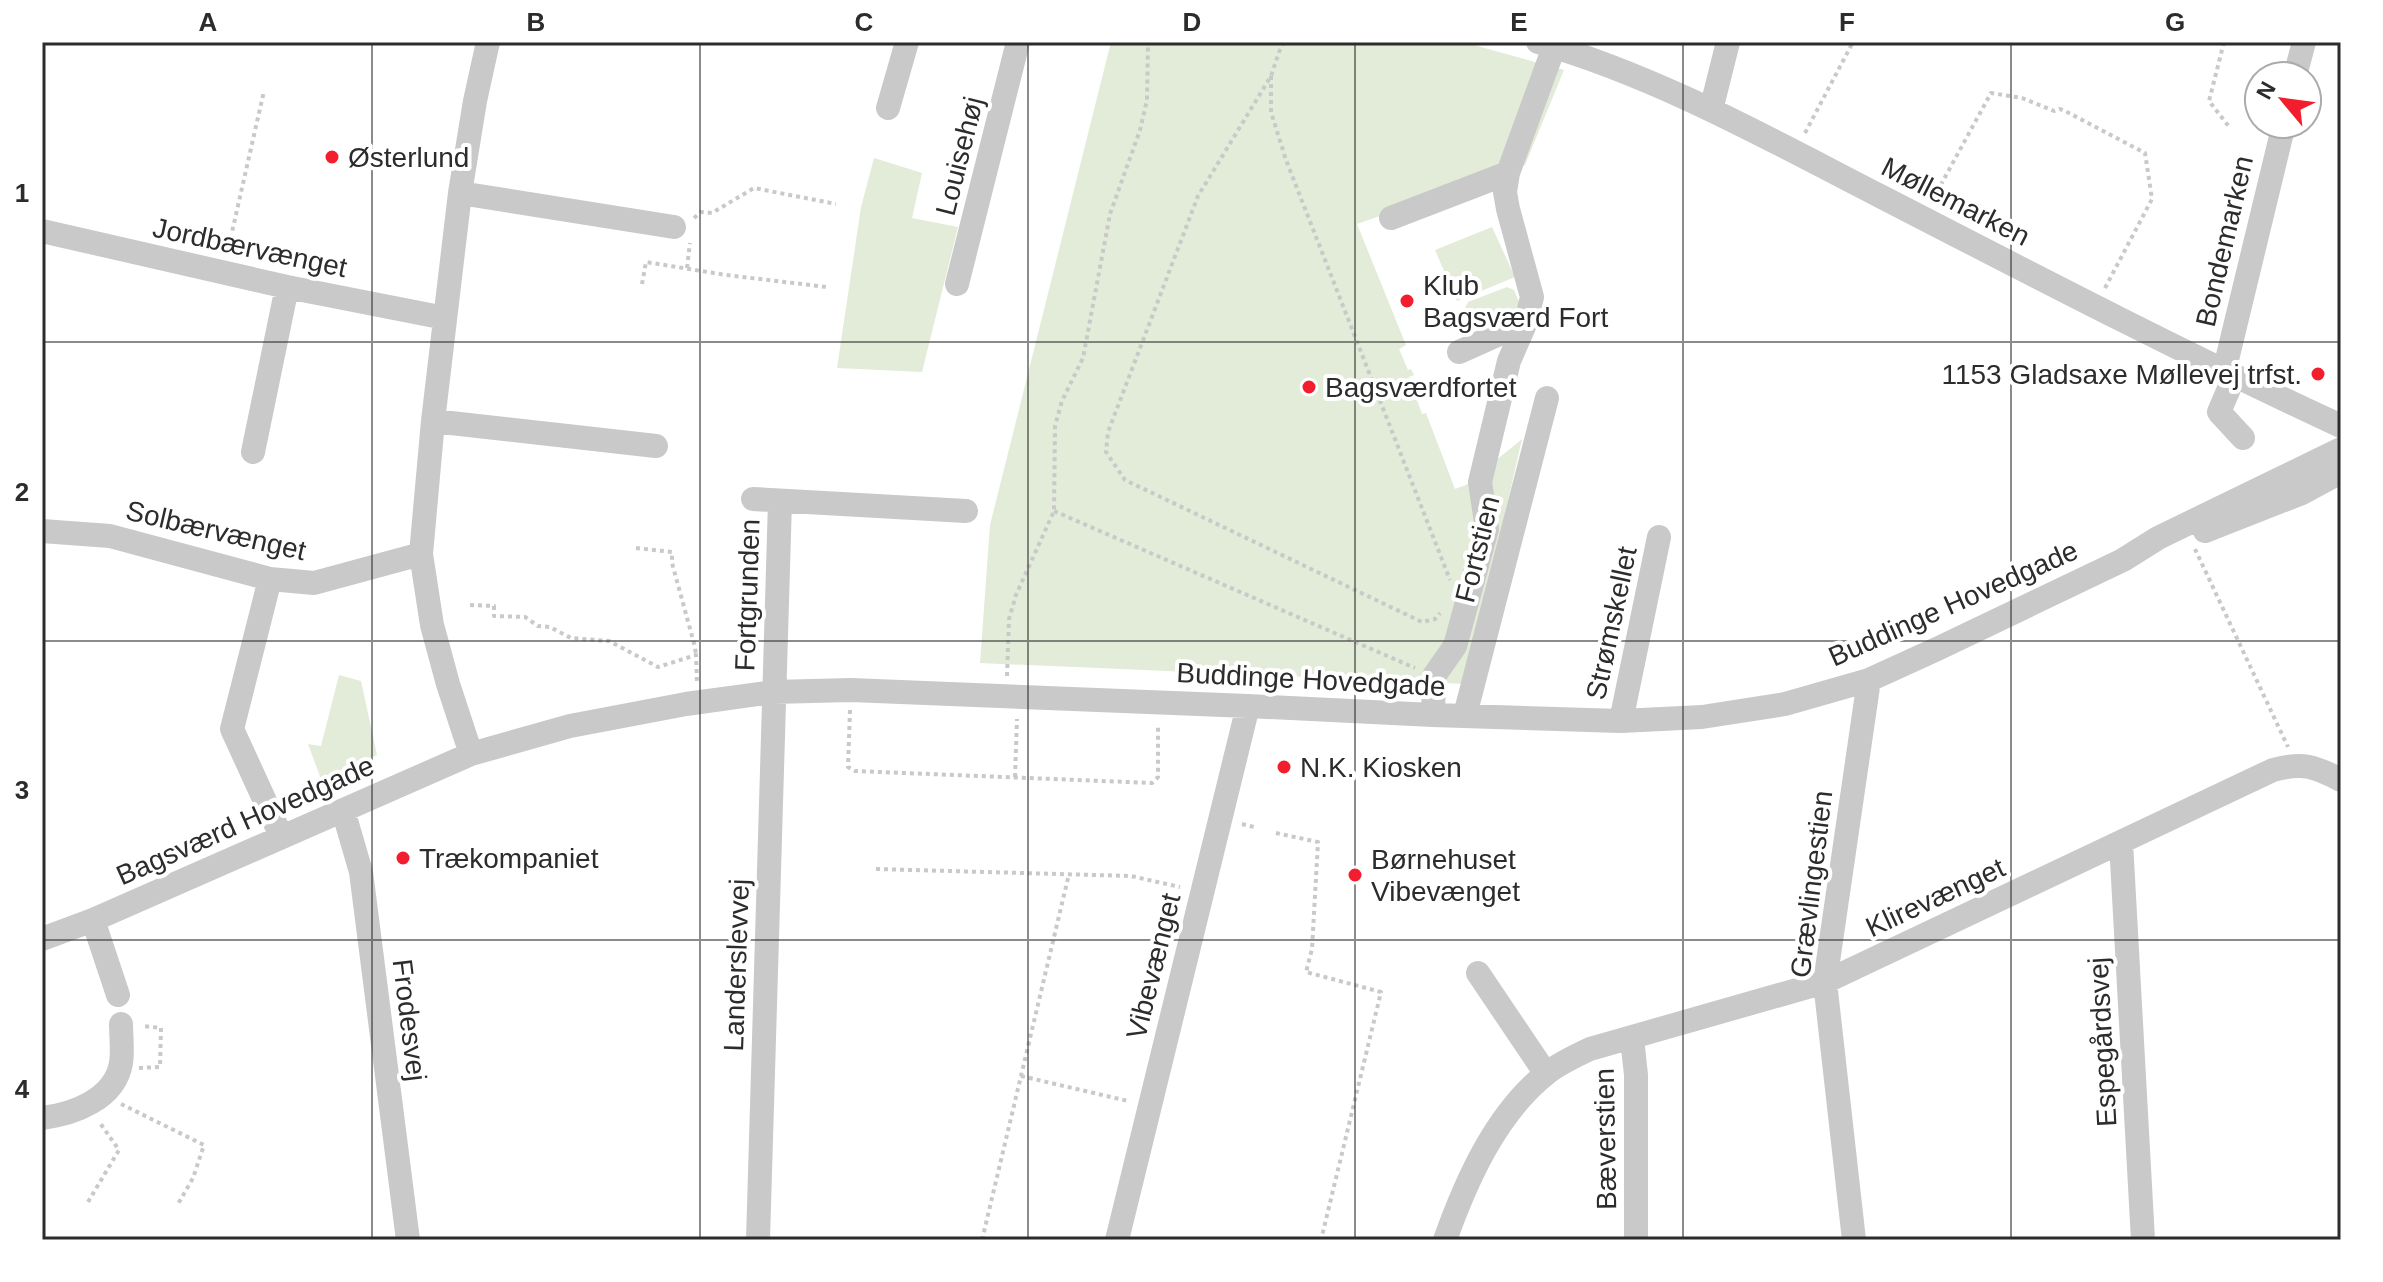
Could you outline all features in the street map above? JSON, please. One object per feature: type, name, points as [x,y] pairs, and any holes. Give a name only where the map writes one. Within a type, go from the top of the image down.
[{"type":"street","points":[[471,754],[432,625],[421,554],[460,193],[488,42]]},
{"type":"street","points":[[888,108],[907,42]]},
{"type":"street","name":"Louisehøj","points":[[957,284],[1018,42]]},
{"type":"street","points":[[1711,110],[1728,42]]},
{"type":"street","points":[[1433,715],[1434,676],[1455,646],[1487,529],[1480,482],[1509,361],[1526,322],[1532,297],[1505,192],[1546,44]]},
{"type":"street","name":"Møllemarken","points":[[1546,44],[1635,77],[1711,110],[2229,374],[2341,426]]},
{"type":"street","name":"Bondemarken","points":[[2243,438],[2219,412],[2280,140]]},
{"type":"street","points":[[1391,218],[1508,173]]},
{"type":"street","points":[[460,193],[684,222]]},
{"type":"street","name":"Jordbærvænget","points":[[42,231],[287,287],[445,318]]},
{"type":"street","points":[[253,452],[287,287]]},
{"type":"street","points":[[1459,352],[1526,322]]},
{"type":"street","name":"Fortstien","points":[[1465,715],[1547,398]]},
{"type":"street","points":[[433,421],[656,446]]},
{"type":"street","name":"Buddinge Hovedgade","points":[[2123,560],[2158,538],[2341,449]]},
{"type":"street","name":"Buddinge Hovedgade","points":[[471,754],[570,726],[773,692],[851,690],[1621,721],[1702,717],[1785,704],[1869,680],[2123,560],[2302,493],[2341,472]]},
{"type":"street","name":"Fortgrunden","points":[[753,499],[966,511]]},
{"type":"street","name":"Fortgrunden","points":[[773,692],[780,501]]},
{"type":"street","name":"Solbærvænget","points":[[42,531],[110,536],[270,579],[314,583],[421,554]]},
{"type":"street","name":"Strømskellet","points":[[1621,721],[1659,537]]},
{"type":"street","points":[[270,579],[232,729],[281,836]]},
{"type":"street","name":"Grævlingestien","points":[[1854,1240],[1825,982],[1869,680]]},
{"type":"street","name":"Landerslevvej","points":[[758,1240],[773,692]]},
{"type":"street","name":"Vibevænget","points":[[1117,1240],[1248,706]]},
{"type":"street","name":"Bagsværd Hovedgade","points":[[42,939],[93,920],[471,754]]},
{"type":"street","points":[[2296,764],[2322,770],[2341,780]]},
{"type":"street","name":"Klirevænget","points":[[1445,1240],[1459,1201],[1496,1132],[1519,1100],[1566,1060],[1590,1049],[1825,982],[2273,770],[2296,764]]},
{"type":"street","name":"Frodesvej","points":[[343,810],[361,872],[408,1240]]},
{"type":"street","name":"Espegårdsvej","points":[[2121,842],[2143,1240]]},
{"type":"street","points":[[93,920],[118,995]]},
{"type":"street","points":[[1478,973],[1546,1074]]},
{"type":"street","points":[[42,1118],[65,1115],[96,1099],[121,1065],[121,1024]]},
{"type":"street","name":"Bæverstien","points":[[1632,1038],[1636,1075],[1636,1240]]},
{"type":"path","points":[[1015,777],[1009,619],[1016,595],[1054,511],[1055,426],[1062,401],[1083,358],[1110,214],[1140,130],[1147,100],[1148,42]]},
{"type":"path","points":[[1284,42],[1271,76],[1198,196],[1108,432],[1106,452],[1125,480],[1422,622],[1435,619],[1446,607]]},
{"type":"path","points":[[1795,153],[1853,42]]},
{"type":"path","points":[[2224,42],[2209,101],[2230,128]]},
{"type":"path","points":[[1271,76],[1271,112],[1286,160],[1452,586]]},
{"type":"path","points":[[223,272],[264,91]]},
{"type":"path","points":[[1923,218],[1991,93],[2022,98],[2054,111],[2060,109],[2067,112],[2145,153],[2152,199],[2096,307]]},
{"type":"path","points":[[684,222],[701,212],[712,213],[754,188],[836,204]]},
{"type":"path","points":[[642,284],[646,262],[827,287]]},
{"type":"path","points":[[1054,511],[1434,676]]},
{"type":"path","points":[[2189,537],[2296,764]]},
{"type":"path","points":[[636,548],[672,552],[672,563],[695,647],[700,702]]},
{"type":"path","points":[[470,605],[494,606],[494,616],[525,617],[538,626],[550,627],[571,638],[609,641],[658,667],[696,655]]},
{"type":"path","points":[[851,690],[848,767],[855,771],[1152,783],[1158,777],[1158,702]]},
{"type":"path","points":[[1276,833],[1318,842],[1312,949],[1306,972],[1381,992],[1321,1240]]},
{"type":"path","points":[[876,869],[1131,876],[1202,893]]},
{"type":"path","points":[[982,1240],[1069,874]]},
{"type":"path","points":[[119,1069],[160,1067],[161,1028],[121,1024]]},
{"type":"path","points":[[1021,1076],[1150,1106]]},
{"type":"path","points":[[88,1202],[119,1150],[96,1099]]},
{"type":"path","points":[[96,1099],[204,1145],[193,1178],[178,1204]]},
{"type":"green space","points":[[1111,42],[1463,42],[1564,70],[1525,165],[1357,224],[1406,345],[1399,349],[1408,370],[1411,369],[1414,375],[1409,377],[1422,414],[1426,413],[1455,489],[1466,485],[1522,439],[1466,684],[980,663],[990,525]]},
{"type":"green space","points":[[874,158],[922,173],[912,218],[958,227],[922,372],[837,368],[861,207]]},
{"type":"green space","points":[[1492,227],[1515,277],[1457,301],[1435,250]]},
{"type":"green space","points":[[1507,287],[1514,290],[1522,309],[1518,315],[1479,331],[1473,329],[1465,308],[1468,302]]},
{"type":"green space","points":[[339,675],[361,681],[377,755],[321,779],[308,744],[321,746]]},
{"type":"place","name":"Østerlund","points":[[332,157]]},
{"type":"place","name":"Klub Bagsværd Fort","points":[[1407,301]]},
{"type":"place","name":"1153 Gladsaxe Møllevej trfst.","points":[[2318,374]]},
{"type":"place","name":"Bagsværdfortet","points":[[1309,387]]},
{"type":"place","name":"N.K. Kiosken","points":[[1284,767]]},
{"type":"place","name":"Trækompaniet","points":[[403,858]]},
{"type":"place","name":"Børnehuset Vibevænget","points":[[1355,875]]}]
